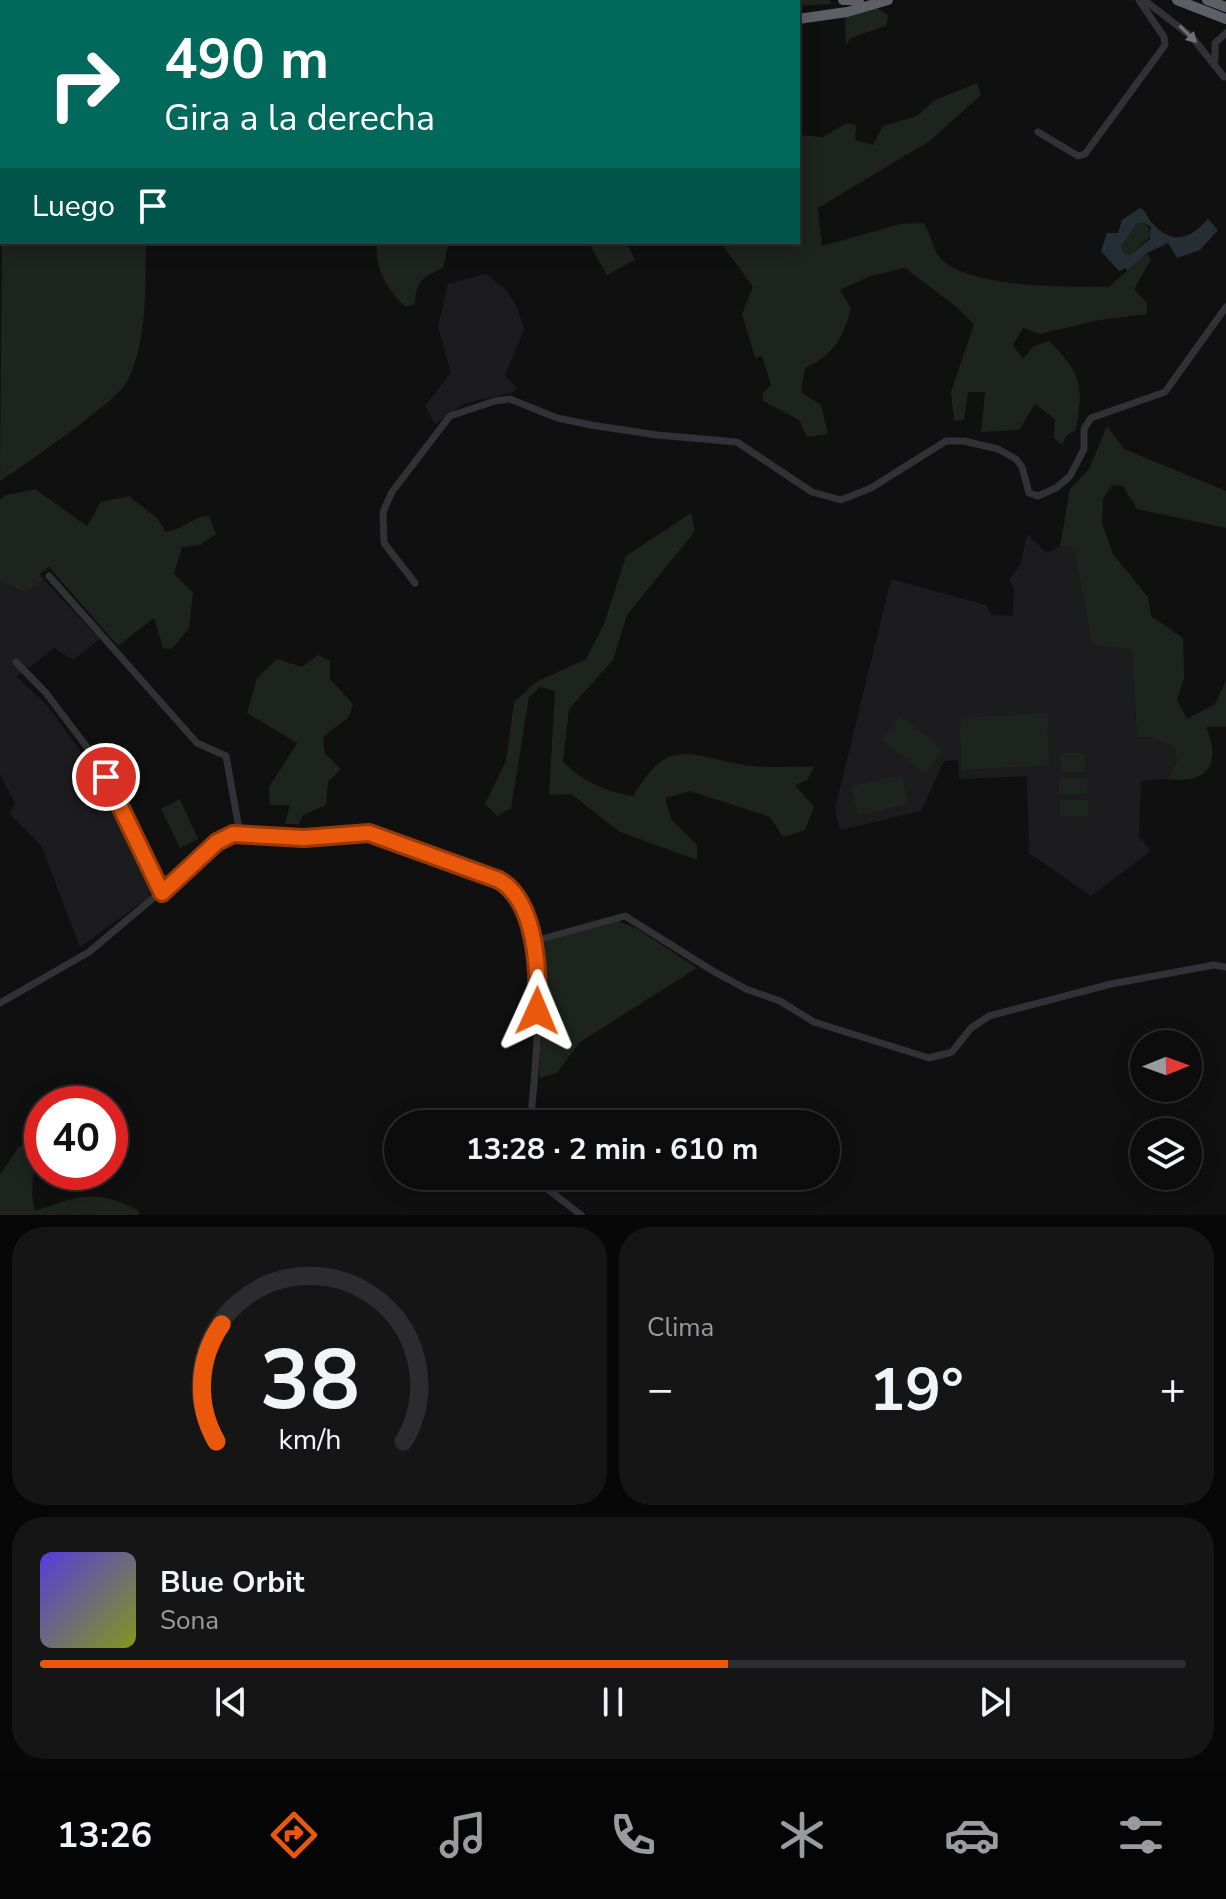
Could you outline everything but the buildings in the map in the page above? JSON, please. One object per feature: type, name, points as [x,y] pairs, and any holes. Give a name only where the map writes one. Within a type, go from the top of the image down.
[{"type":"highway","points":[[843,0],[859,0]]},
{"type":"highway","points":[[800,19],[847,12],[888,0]]},
{"type":"highway","points":[[1177,0],[1226,19]]},
{"type":"highway","points":[[1207,0],[1226,7]]},
{"type":"street","points":[[1142,0],[1191,36],[1225,80]]},
{"type":"street","points":[[1038,132],[1078,156],[1085,154],[1165,45],[1164,37],[1142,0]]},
{"type":"street","points":[[1225,80],[1213,49],[1217,39],[1226,33]]},
{"type":"street","points":[[415,583],[384,543],[383,512],[398,479],[425,444],[450,416],[465,409],[510,399],[557,418],[591,425],[737,442],[812,492],[841,500],[871,488],[946,441],[964,441],[998,449],[1016,459],[1022,467],[1029,493],[1038,496],[1056,488],[1070,476],[1084,449],[1084,429],[1091,418],[1165,392],[1226,307]]},
{"type":"street","points":[[49,576],[197,743],[226,756],[240,834]]},
{"type":"street","points":[[16,662],[46,693],[93,755],[162,893]]},
{"type":"street","points":[[0,1003],[89,952],[162,893],[217,842],[240,834],[304,838],[361,833],[391,839],[509,886],[534,941],[538,982],[531,1110]]},
{"type":"street","points":[[534,941],[625,916],[713,971],[746,989],[780,1001],[814,1022],[929,1058],[952,1052],[971,1028],[989,1016],[1111,984],[1214,965],[1226,967]]},
{"type":"street","points":[[549,1190],[581,1215]]},
{"type":"shaded area","points":[[800,0],[829,0],[833,4],[800,6]]},
{"type":"shaded area","points":[[875,7],[888,15],[886,26],[850,38],[846,46],[845,15]]},
{"type":"shaded area","points":[[977,83],[981,95],[931,140],[818,208],[822,246],[900,224],[924,223],[936,252],[948,264],[966,273],[1016,283],[1109,287],[1147,253],[1151,260],[1134,289],[1147,303],[1147,314],[1099,320],[1040,334],[1023,328],[1013,345],[1023,359],[1034,346],[1049,341],[1074,372],[1080,402],[1076,430],[1067,435],[1062,445],[1054,438],[1055,419],[1035,404],[1019,430],[981,432],[985,392],[968,392],[964,420],[954,421],[951,392],[974,324],[905,268],[871,276],[840,290],[851,308],[845,328],[830,351],[805,368],[801,392],[821,405],[828,434],[807,437],[799,420],[763,401],[763,393],[771,385],[762,356],[755,358],[742,314],[753,287],[721,244],[800,244],[800,135],[823,137],[847,123],[856,125],[855,140],[873,145],[883,126],[917,116],[935,100]]},
{"type":"shaded area","points":[[1140,208],[1160,230],[1174,237],[1188,235],[1208,219],[1218,230],[1200,250],[1177,258],[1168,243],[1147,253],[1127,271],[1126,268],[1119,271],[1101,251],[1107,233],[1118,233],[1122,220]],"holes":[[[1144,222],[1151,227],[1150,239],[1130,255],[1124,255],[1121,246],[1137,223]]]},
{"type":"shaded area","points":[[1137,222],[1145,222],[1153,234],[1130,255],[1124,255],[1120,247]]},
{"type":"shaded area","points":[[2,244],[146,244],[142,332],[127,382],[88,418],[0,481]]},
{"type":"shaded area","points":[[377,244],[449,244],[443,268],[422,281],[415,304],[405,307],[387,285]]},
{"type":"shaded area","points":[[589,244],[627,244],[635,260],[607,275]]},
{"type":"shaded area","points":[[486,274],[506,290],[517,307],[524,330],[505,375],[517,388],[512,393],[465,403],[435,424],[425,406],[451,373],[438,327],[448,284]]},
{"type":"shaded area","points":[[1107,426],[1124,449],[1226,491],[1226,528],[1137,509],[1123,486],[1112,485],[1103,499],[1102,523],[1113,554],[1148,597],[1151,616],[1183,638],[1184,678],[1177,700],[1187,719],[1215,704],[1226,681],[1226,727],[1206,727],[1211,740],[1212,761],[1202,775],[1193,778],[1167,779],[1177,762],[1174,747],[1150,737],[1137,737],[1131,649],[1092,645],[1074,549],[1060,546],[1070,489],[1089,469]]},
{"type":"shaded area","points":[[35,489],[87,526],[101,502],[129,496],[157,518],[166,532],[209,516],[216,534],[200,545],[182,547],[174,574],[193,593],[189,628],[172,649],[163,648],[154,618],[118,646],[49,567],[40,574],[44,580],[24,592],[0,582],[0,500],[6,495]]},
{"type":"shaded area","points":[[691,513],[695,531],[627,615],[613,660],[569,709],[563,762],[595,785],[633,796],[657,764],[680,754],[753,766],[814,767],[807,780],[795,785],[814,807],[805,830],[783,837],[770,817],[690,791],[665,798],[671,819],[697,845],[697,860],[620,832],[571,794],[549,795],[555,691],[540,687],[529,697],[511,808],[497,816],[485,804],[506,761],[514,702],[536,682],[586,659],[604,624],[626,556]]},
{"type":"shaded area","points":[[1027,534],[1047,553],[1060,546],[1074,548],[1092,644],[1131,648],[1137,737],[1150,737],[1174,747],[1177,762],[1167,779],[1141,781],[1139,837],[1151,851],[1091,896],[1029,853],[1027,776],[959,779],[958,760],[944,761],[921,811],[840,830],[835,809],[891,579],[986,605],[992,615],[1013,616],[1014,589],[1009,580],[1021,563]]},
{"type":"shaded area","points":[[44,580],[100,639],[73,660],[54,648],[17,677],[47,705],[96,773],[151,885],[149,897],[80,947],[41,845],[10,814],[15,803],[0,774],[0,582],[24,592]]},
{"type":"shaded area","points":[[318,655],[330,661],[330,679],[353,704],[349,717],[323,737],[325,754],[341,769],[328,782],[326,805],[303,815],[299,824],[285,824],[290,805],[270,805],[269,787],[297,743],[247,713],[257,678],[277,659],[302,667]]},
{"type":"shaded area","points":[[1047,713],[1049,765],[962,770],[960,718]]},
{"type":"shaded area","points":[[901,716],[943,750],[925,773],[882,740]]},
{"type":"shaded area","points":[[1061,753],[1084,753],[1085,772],[1061,772]]},
{"type":"shaded area","points":[[902,775],[908,804],[858,815],[851,786]]},
{"type":"shaded area","points":[[1059,778],[1087,778],[1087,794],[1059,794]]},
{"type":"shaded area","points":[[180,799],[198,839],[180,848],[161,809]]},
{"type":"shaded area","points":[[1060,800],[1088,800],[1088,816],[1060,816]]},
{"type":"shaded area","points":[[618,921],[636,928],[697,968],[580,1042],[557,1073],[539,1078],[543,942]]},
{"type":"shaded area","points":[[24,1144],[24,1190],[32,1190],[35,1211],[76,1198],[98,1197],[139,1211],[139,1215],[0,1215],[0,1175]]},
{"type":"route","points":[[106,777],[162,893],[217,842],[233,834],[304,838],[369,833],[499,880],[515,894],[534,941],[537,1011]]}]
